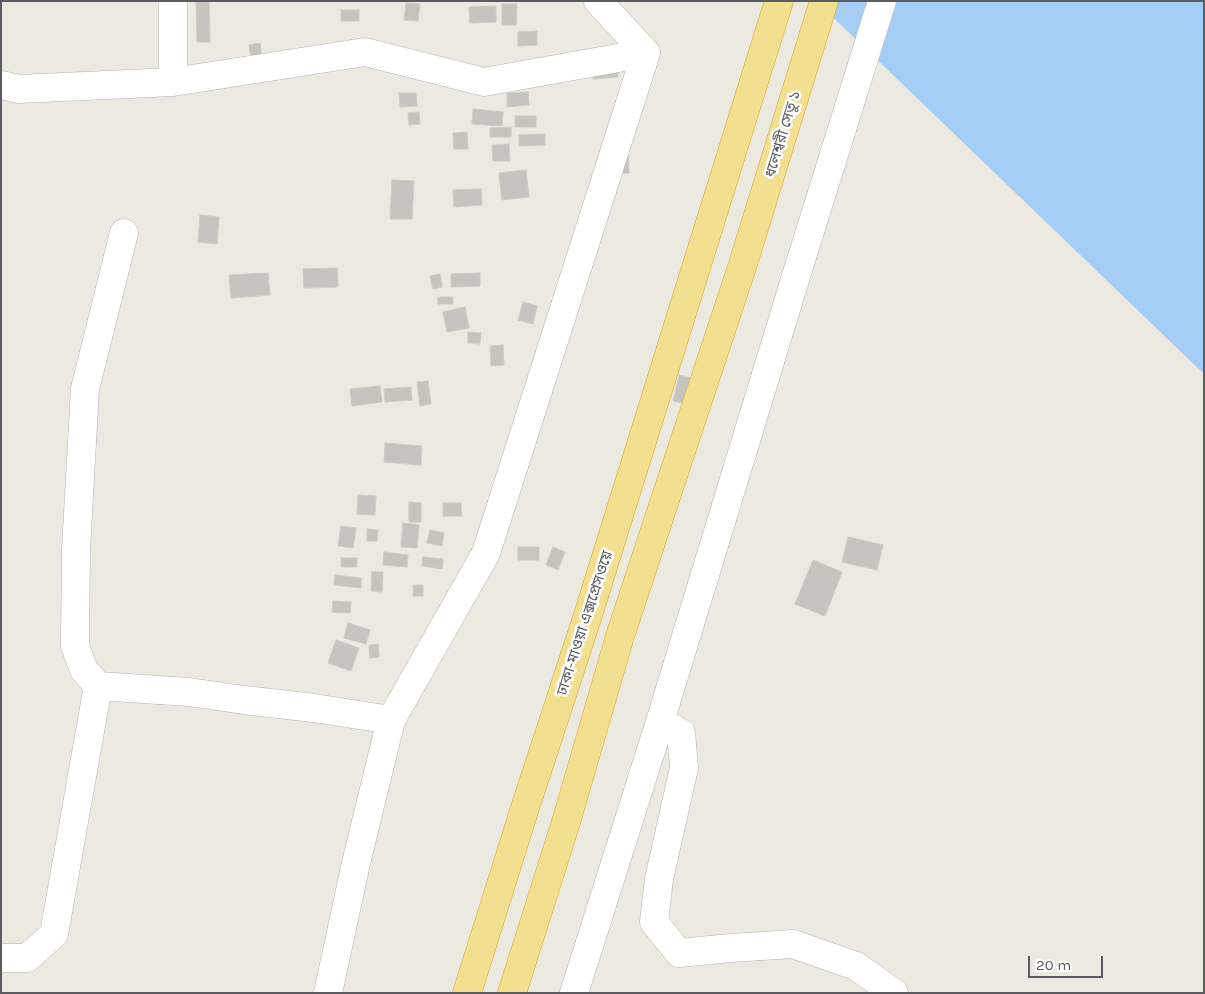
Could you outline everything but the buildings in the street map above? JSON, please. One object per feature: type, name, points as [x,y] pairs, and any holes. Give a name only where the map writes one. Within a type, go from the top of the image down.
[{"type":"highway","name":"ঢাকা-মাওয়া এক্সপ্রেসওয়ে","points":[[467,993],[588,616],[779,1]]},
{"type":"highway","name":"ধলেশ্বরী সেতু ১","points":[[512,993],[566,822],[620,636],[742,267],[824,1]]},
{"type":"street","points":[[173,1],[173,82]]},
{"type":"street","points":[[598,1],[646,53]]},
{"type":"street","points":[[574,993],[660,722],[882,1]]},
{"type":"street","points":[[1,84],[19,89],[173,82],[365,52],[484,82],[646,53]]},
{"type":"street","points":[[328,993],[356,864],[391,720],[486,553],[646,53]]},
{"type":"street","points":[[124,233],[85,389],[76,549],[75,646],[84,670],[98,686],[189,692],[391,720]]},
{"type":"street","points":[[1,958],[27,958],[54,934],[98,686]]},
{"type":"street","points":[[660,722],[681,733],[684,768],[659,879],[654,922],[679,953],[793,944],[856,966],[894,993]]},
{"type":"water","points":[[816,1],[1204,1],[1204,374]]}]
